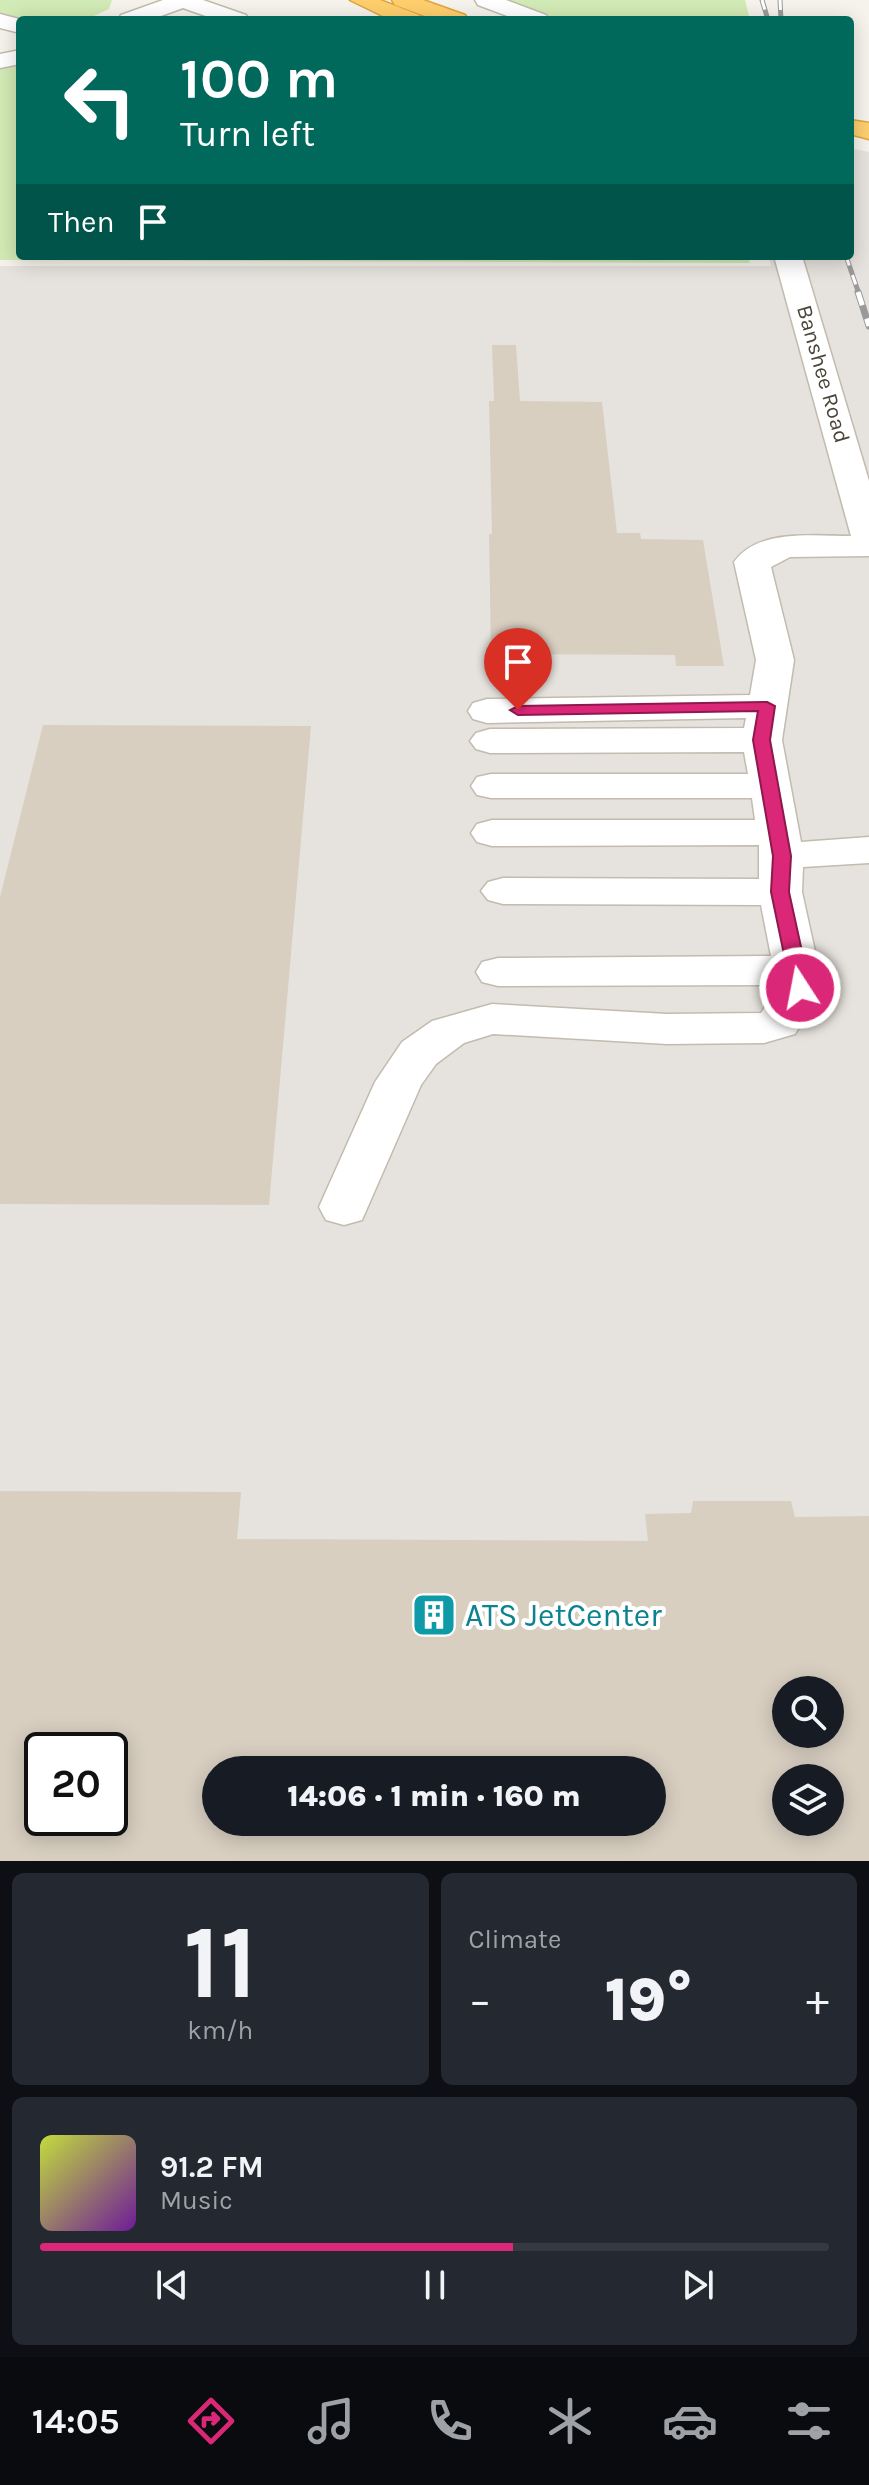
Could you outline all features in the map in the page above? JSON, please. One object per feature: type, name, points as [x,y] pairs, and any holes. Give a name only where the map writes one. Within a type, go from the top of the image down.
[{"type":"highway","points":[[361,0],[401,16]]},
{"type":"highway","points":[[403,0],[446,16]]},
{"type":"street","points":[[140,16],[183,0],[227,16]]},
{"type":"street","points":[[486,0],[528,16]]},
{"type":"street","name":"Banshee Road","points":[[789,260],[869,539]]},
{"type":"street","points":[[344,1207],[399,1082],[419,1053],[448,1032],[492,1019],[667,1029],[764,1028],[779,1023],[789,1012],[800,988],[799,970],[780,860],[764,723],[775,660],[752,562],[784,547],[869,546]]},
{"type":"street","points":[[488,726],[764,723]]},
{"type":"street","points":[[491,786],[770,786]]},
{"type":"street","points":[[492,833],[780,860]]},
{"type":"street","points":[[503,891],[869,850]]},
{"type":"street","points":[[498,972],[799,970]]},
{"type":"shaded area","points":[[854,149],[869,152],[869,1861],[0,1861],[0,266],[771,266],[770,260],[854,260]]},
{"type":"green space","points":[[0,0],[112,0],[109,9],[94,16],[16,16],[16,19],[0,16]]},
{"type":"green space","points":[[506,0],[745,0],[749,16],[547,16]]},
{"type":"green space","points":[[16,64],[16,260],[749,260],[750,263],[0,260],[0,68]]},
{"type":"building","points":[[492,345],[516,345],[520,401],[602,402],[617,533],[640,533],[641,539],[703,540],[724,666],[676,666],[675,655],[491,654],[489,401],[494,401]]},
{"type":"building","points":[[43,725],[311,726],[269,1205],[0,1204],[0,897]]},
{"type":"building","name":"ATS JetCenter","points":[[0,1491],[241,1492],[237,1539],[648,1541],[645,1514],[691,1513],[693,1501],[791,1501],[795,1517],[869,1516],[869,1861],[0,1861]]},
{"type":"railway","points":[[762,0],[767,16]]},
{"type":"railway","points":[[780,0],[781,16]]},
{"type":"railway","points":[[847,260],[859,294]]},
{"type":"railway","points":[[858,292],[869,326]]},
{"type":"place","name":"ATS JetCenter","points":[[434,1615]]},
{"type":"route","points":[[518,710],[767,706],[762,740],[782,856],[780,892],[787,931],[799,970],[800,988]]}]
